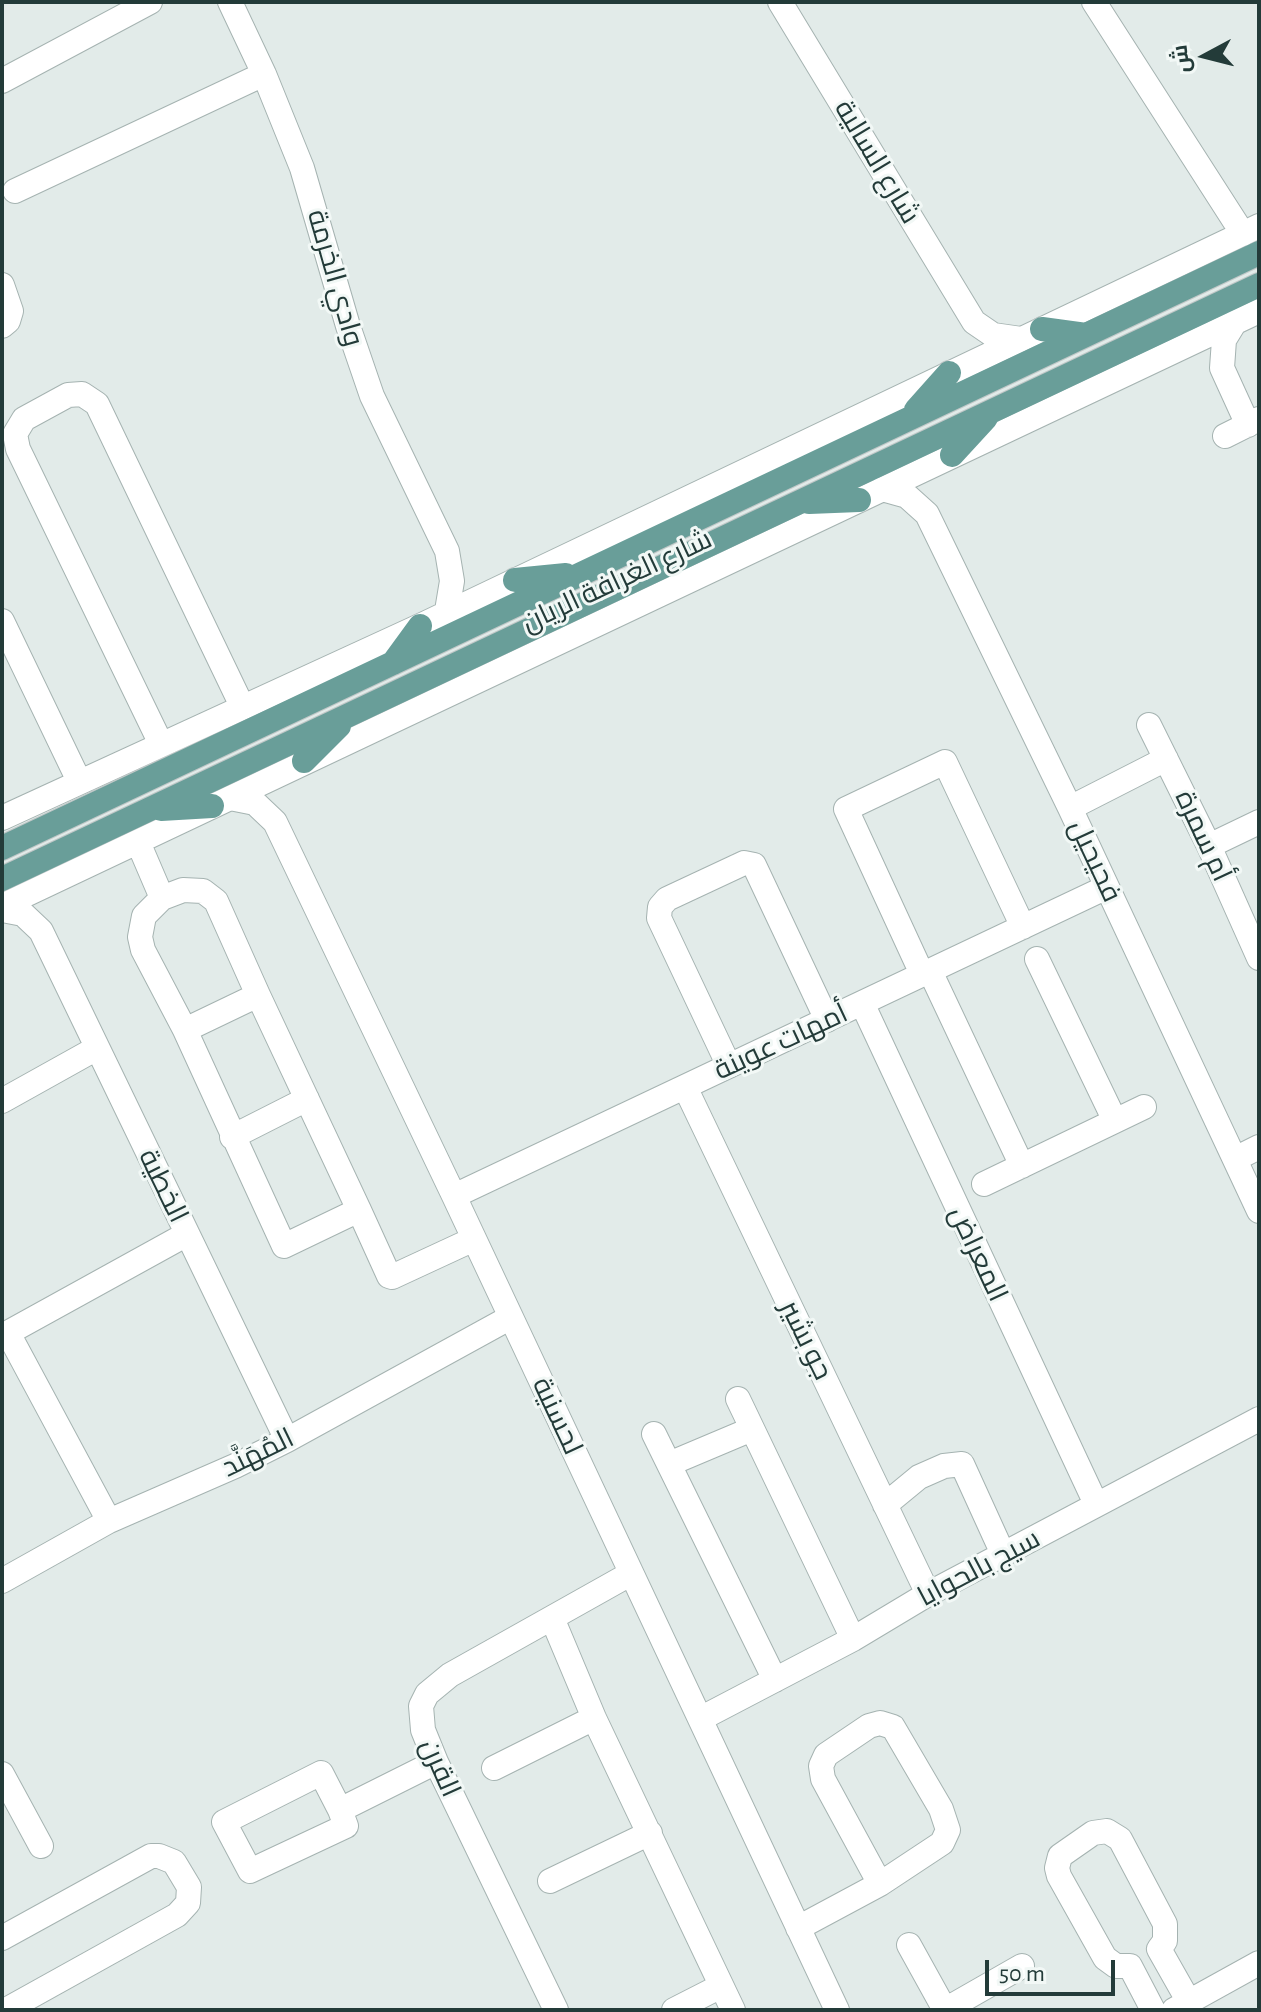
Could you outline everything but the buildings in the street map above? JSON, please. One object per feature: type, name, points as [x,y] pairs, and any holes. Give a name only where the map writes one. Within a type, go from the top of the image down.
[{"type":"main road","name":"شارع الغرافة الريان","points":[[2,848],[1259,253]]},
{"type":"main road","name":"شارع الغرافة الريان","points":[[2,879],[1259,285]]},
{"type":"main road","points":[[1031,334],[1086,335]]},
{"type":"main road","points":[[907,419],[958,369]]},
{"type":"main road","points":[[944,459],[993,410]]},
{"type":"main road","points":[[799,502],[859,500]]},
{"type":"main road","points":[[505,584],[581,574]]},
{"type":"main road","points":[[392,665],[420,626]]},
{"type":"main road","points":[[295,766],[348,715]]},
{"type":"main road","points":[[147,810],[221,802]]},
{"type":"street","points":[[2,81],[150,2]]},
{"type":"street","name":"وادي الخرمة","points":[[230,2],[264,74],[315,206],[348,326],[372,396],[447,551],[452,581],[447,611]]},
{"type":"street","name":"شارع السالية","points":[[780,2],[974,322]]},
{"type":"street","points":[[1094,2],[1251,230]]},
{"type":"street","points":[[15,191],[264,74]]},
{"type":"street","name":"شارع الغرافة الريان","points":[[2,818],[420,626],[1251,230]]},
{"type":"street","points":[[2,285],[11,311],[8,321],[2,326]]},
{"type":"street","name":"شارع الغرافة الريان","points":[[2,908],[295,766],[1259,311]]},
{"type":"street","points":[[974,322],[993,335],[1031,334]]},
{"type":"street","points":[[958,369],[976,342],[974,322]]},
{"type":"street","points":[[1222,368],[1224,340],[1235,322]]},
{"type":"street","points":[[1179,348],[1205,355],[1222,368],[1254,422],[1225,436]]},
{"type":"street","points":[[161,744],[18,449],[15,434],[24,419],[68,395],[82,394],[97,404],[242,706]]},
{"type":"street","name":"فحيحيل","points":[[944,459],[926,482],[927,514],[1070,808],[1259,1211]]},
{"type":"street","points":[[882,489],[907,496],[927,514]]},
{"type":"street","name":"وادي الخرمة","points":[[447,551],[468,574],[505,584]]},
{"type":"street","points":[[2,621],[79,781]]},
{"type":"street","name":"أم سمرة","points":[[1149,725],[1209,846],[1259,958]]},
{"type":"street","name":"أم سمرة","points":[[1070,808],[1166,759]]},
{"type":"street","points":[[1022,1166],[846,809],[945,762],[1023,927]]},
{"type":"street","points":[[275,822],[273,793],[295,766]]},
{"type":"street","points":[[221,802],[255,803],[275,822]]},
{"type":"street","name":"لحسنية","points":[[275,822],[837,2010]]},
{"type":"street","points":[[1209,846],[1259,822]]},
{"type":"street","points":[[138,842],[162,898]]},
{"type":"street","points":[[729,1066],[658,913],[663,902],[696,885],[744,863],[754,865],[827,1020]]},
{"type":"street","points":[[41,931],[41,904],[53,881]]},
{"type":"street","name":"أمهات عوينة","points":[[454,1196],[1107,887]]},
{"type":"street","points":[[359,1210],[284,1246],[185,1030],[143,950],[140,937],[144,916],[162,898],[183,890],[203,891],[216,901],[258,995],[359,1210],[390,1277],[474,1239]]},
{"type":"street","points":[[2,908],[23,914],[41,931]]},
{"type":"street","name":"الخطية","points":[[41,931],[287,1440]]},
{"type":"street","points":[[1037,959],[1115,1121]]},
{"type":"street","points":[[185,1030],[258,995]]},
{"type":"street","name":"المعراض","points":[[862,1003],[1096,1504]]},
{"type":"street","points":[[2,1101],[97,1048]]},
{"type":"street","name":"جو بشير","points":[[685,1087],[928,1594]]},
{"type":"street","points":[[232,1137],[307,1099]]},
{"type":"street","points":[[984,1184],[1144,1107]]},
{"type":"street","points":[[1235,1159],[1259,1147]]},
{"type":"street","points":[[109,1521],[5,1334],[187,1234]]},
{"type":"street","name":"المُهَنَّد","points":[[2,1581],[109,1521],[287,1440],[511,1317]]},
{"type":"street","points":[[738,1399],[853,1639]]},
{"type":"street","name":"سيج بالحوايا","points":[[700,1719],[1259,1419]]},
{"type":"street","points":[[669,1464],[752,1429]]},
{"type":"street","points":[[654,1434],[775,1680]]},
{"type":"street","points":[[885,1505],[919,1477],[944,1466],[962,1464],[1003,1554]]},
{"type":"street","name":"القرن","points":[[550,2008],[436,1762],[420,1717],[427,1694],[450,1675],[630,1574]]},
{"type":"street","points":[[552,1618],[594,1718],[733,2010]]},
{"type":"street","points":[[494,1768],[594,1718]]},
{"type":"street","points":[[798,1928],[880,1884],[942,1843],[948,1830],[941,1809],[893,1727],[880,1723],[869,1726],[826,1755],[821,1766],[823,1779],[880,1884]]},
{"type":"street","points":[[340,1810],[436,1762]]},
{"type":"street","points":[[321,1773],[340,1810],[346,1826],[250,1871],[224,1822],[321,1773]]},
{"type":"street","points":[[2,1774],[41,1846]]},
{"type":"street","points":[[1107,1831],[1120,1839],[1165,1924],[1165,1941],[1159,1949],[1130,1966],[1116,1966],[1105,1958],[1059,1876],[1060,1856],[1093,1833],[1107,1831]]},
{"type":"street","points":[[550,1881],[650,1833]]},
{"type":"street","points":[[2,1938],[151,1856],[167,1857],[174,1862],[189,1887],[188,1903],[177,1915],[6,2010]]},
{"type":"street","points":[[909,1945],[945,2010],[1022,1966]]},
{"type":"street","points":[[1159,1949],[1181,2006],[1259,1963]]},
{"type":"street","points":[[1130,1966],[1153,2010]]},
{"type":"street","points":[[674,2010],[721,1986]]}]
